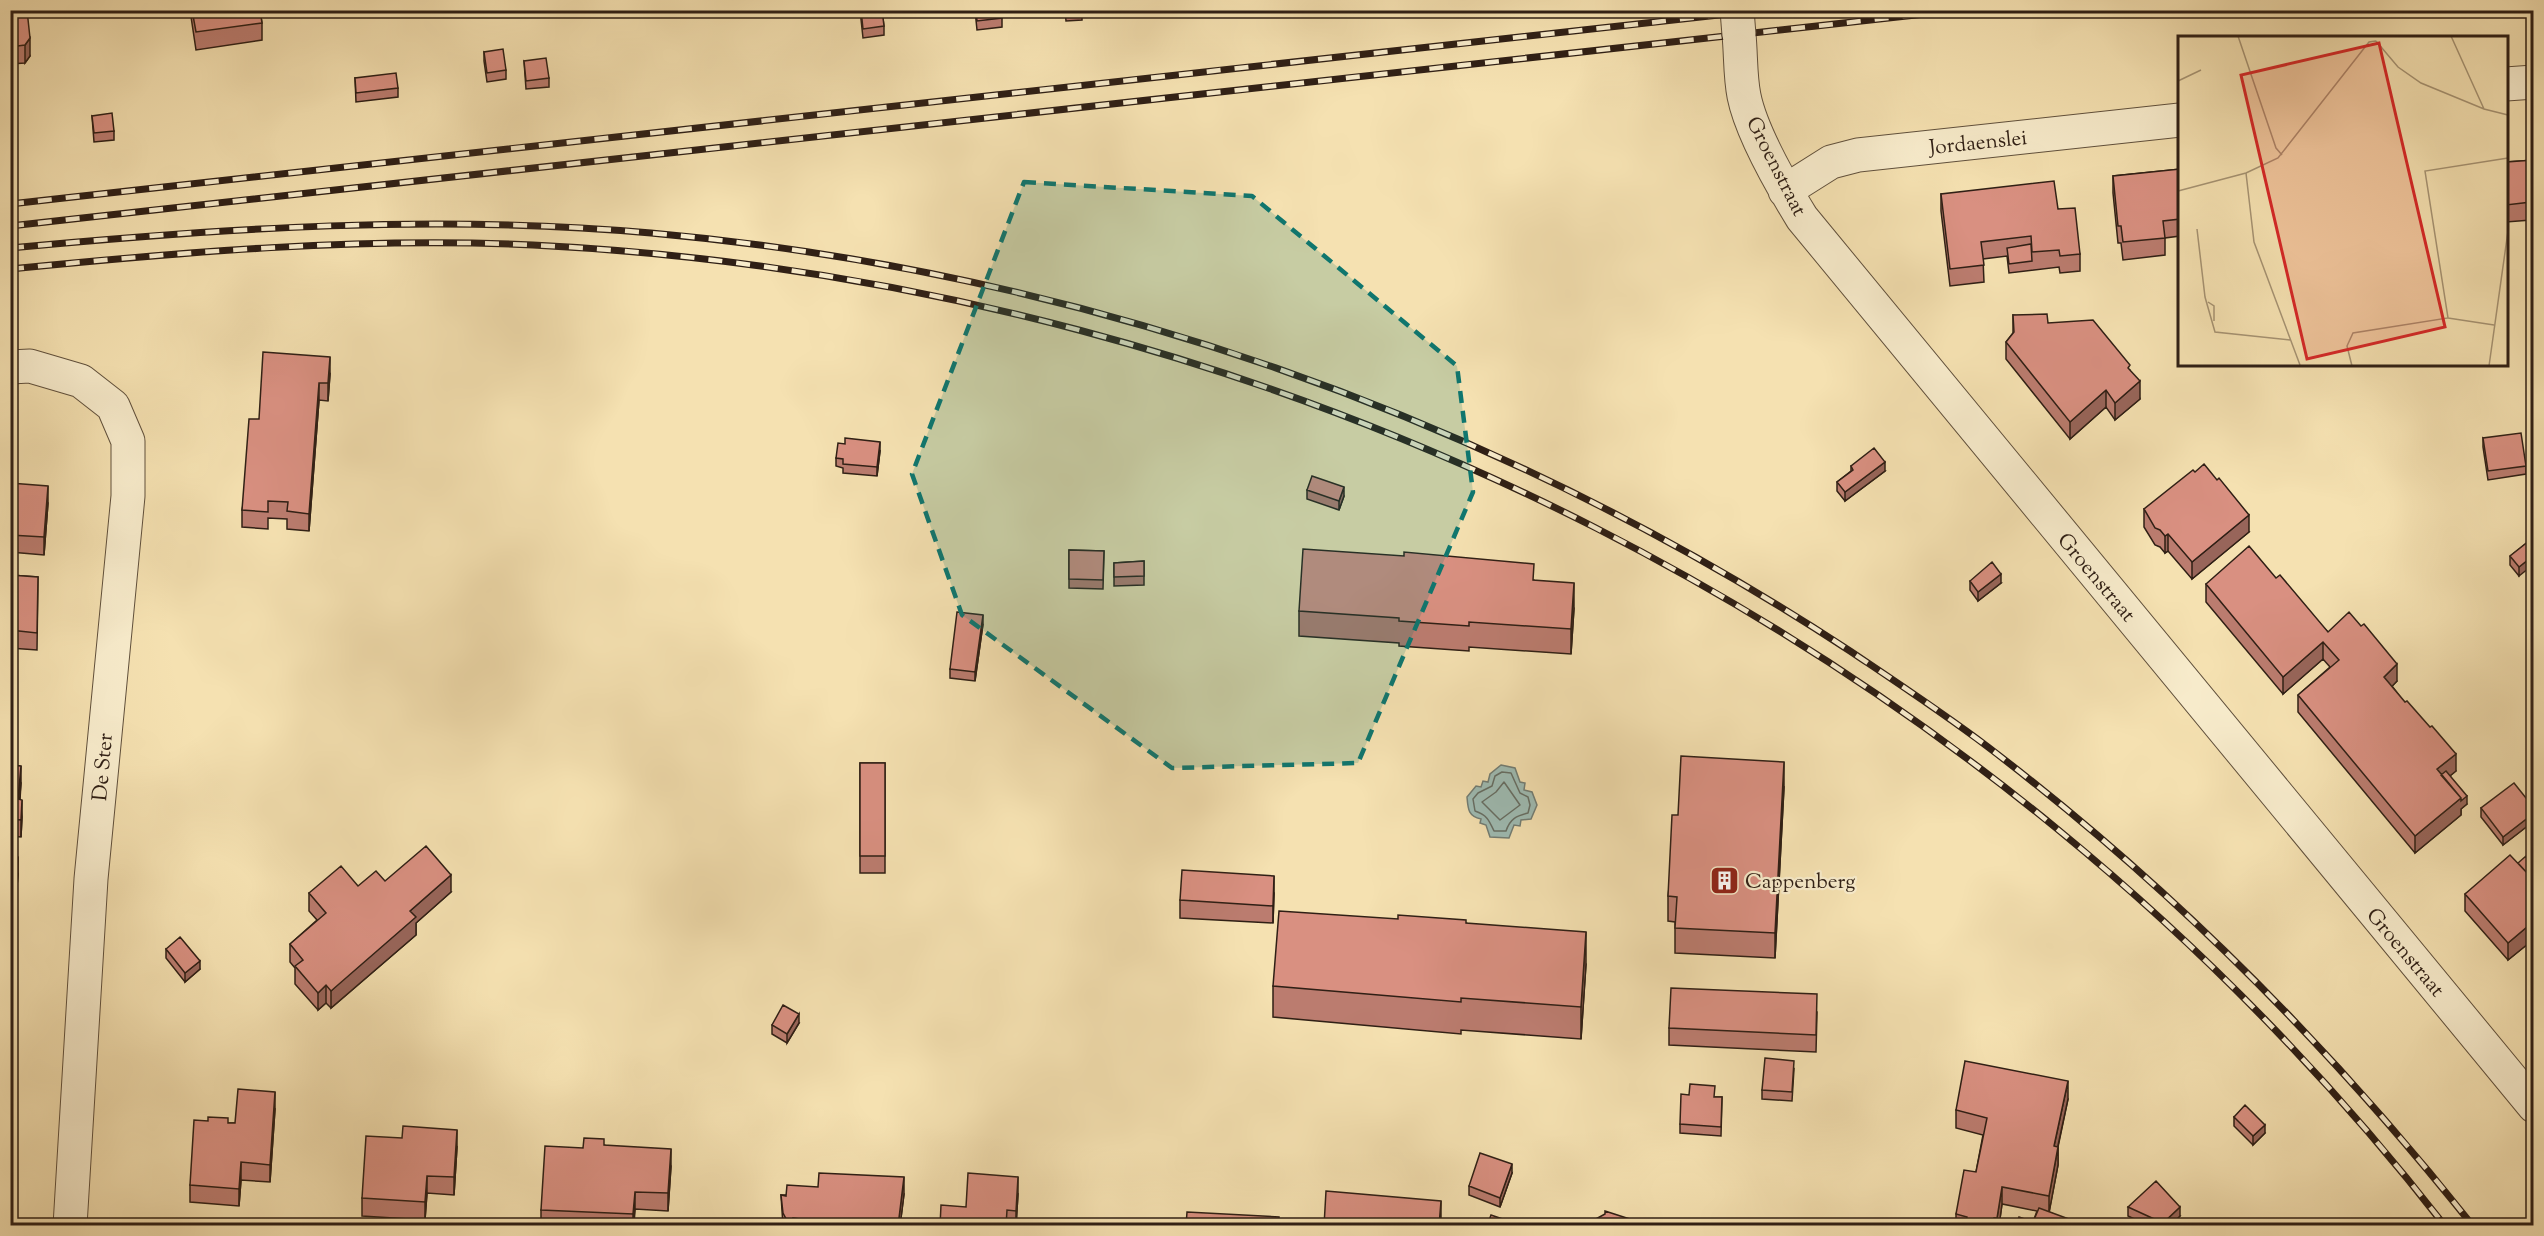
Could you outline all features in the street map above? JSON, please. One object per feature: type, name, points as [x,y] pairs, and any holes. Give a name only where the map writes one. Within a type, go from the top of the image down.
[{"type":"street","name":"Groenstraat","points":[[1737,10],[1744,95],[1785,191],[1802,218],[2534,1106]]},
{"type":"street","points":[[2508,84],[2534,82]]},
{"type":"street","name":"Jordaenslei","points":[[1785,191],[1831,162],[1858,154],[2178,120]]},
{"type":"street","name":"De Ster","points":[[20,366],[81,381],[113,406],[128,441],[128,496],[91,879],[70,1226]]},
{"type":"highlighted area","points":[[1024,182],[1252,196],[1457,366],[1473,492],[1358,763],[1172,768],[962,615],[912,474]]},
{"type":"water","points":[[1501,765],[1515,768],[1520,782],[1525,783],[1524,790],[1532,792],[1537,805],[1531,819],[1521,820],[1520,826],[1514,825],[1509,838],[1490,837],[1486,825],[1480,823],[1481,819],[1473,816],[1467,801],[1467,797],[1476,786],[1481,787],[1483,781],[1488,782],[1490,774]]},
{"type":"building","points":[[10,10],[27,10],[30,38],[25,45],[10,47]]},
{"type":"building","points":[[192,10],[260,10],[262,23],[196,32]]},
{"type":"building","points":[[861,10],[882,10],[884,26],[863,29]]},
{"type":"building","points":[[976,10],[1002,10],[1002,18],[977,21]]},
{"type":"building","points":[[1066,10],[1082,10],[1082,11],[1066,12]]},
{"type":"building","points":[[503,49],[506,70],[487,73],[484,52]]},
{"type":"building","points":[[546,58],[549,78],[526,81],[524,61]]},
{"type":"building","points":[[396,73],[398,88],[356,93],[355,78]]},
{"type":"building","points":[[112,113],[114,131],[94,133],[92,116]]},
{"type":"building","points":[[2534,160],[2534,197],[2531,197],[2531,202],[2508,205],[2508,162]]},
{"type":"building","points":[[2178,169],[2178,219],[2163,221],[2165,238],[2123,242],[2121,226],[2118,226],[2113,176]]},
{"type":"building","points":[[2054,181],[2058,209],[2075,208],[2080,254],[2060,256],[2059,250],[2032,252],[2031,236],[1981,242],[1984,265],[1950,269],[1941,194]]},
{"type":"building","points":[[2031,244],[2032,261],[2009,264],[2007,248]]},
{"type":"building","points":[[2047,314],[2048,323],[2093,320],[2130,365],[2128,368],[2140,381],[2115,403],[2106,390],[2070,422],[2006,342],[2014,332],[2013,315]]},
{"type":"building","points":[[263,352],[330,357],[328,383],[319,383],[309,514],[287,511],[288,502],[268,501],[268,512],[242,510],[249,419],[259,419]]},
{"type":"building","points":[[2521,433],[2526,466],[2488,471],[2483,438]]},
{"type":"building","points":[[845,438],[880,442],[877,467],[843,464],[843,459],[836,458],[838,443],[845,444]]},
{"type":"building","points":[[1874,448],[1885,462],[1845,492],[1837,482],[1853,470],[1851,466]]},
{"type":"building","points":[[2204,464],[2217,480],[2219,478],[2249,515],[2192,562],[2168,534],[2165,536],[2155,528],[2144,509],[2193,470],[2195,472]]},
{"type":"building","points":[[1312,476],[1344,487],[1339,501],[1307,490]]},
{"type":"building","points":[[10,483],[48,486],[44,537],[10,535]]},
{"type":"building","points":[[2534,537],[2534,555],[2519,567],[2510,556]]},
{"type":"building","points":[[2249,546],[2276,578],[2280,575],[2328,632],[2349,612],[2361,626],[2364,624],[2397,664],[2384,677],[2456,754],[2437,769],[2461,798],[2415,836],[2298,695],[2339,660],[2323,642],[2283,677],[2206,584]]},
{"type":"building","points":[[1303,549],[1404,556],[1404,552],[1534,564],[1533,580],[1574,583],[1571,629],[1469,622],[1469,626],[1399,621],[1399,618],[1299,611]]},
{"type":"building","points":[[1069,550],[1104,551],[1103,580],[1069,579]]},
{"type":"building","points":[[1144,561],[1144,576],[1114,577],[1114,563]]},
{"type":"building","points":[[1992,562],[2001,574],[1978,592],[1970,581]]},
{"type":"building","points":[[10,575],[38,577],[37,633],[10,630]]},
{"type":"building","points":[[957,612],[983,615],[975,672],[950,669]]},
{"type":"building","name":"Cappenberg","points":[[1681,756],[1784,762],[1775,933],[1675,928],[1677,897],[1668,896],[1672,815],[1678,815]]},
{"type":"building","points":[[860,763],[885,763],[885,856],[860,856]]},
{"type":"building","points":[[10,765],[21,766],[18,799],[22,800],[21,820],[10,819]]},
{"type":"building","points":[[2446,771],[2467,796],[2461,801],[2461,798],[2441,775]]},
{"type":"building","points":[[2514,783],[2534,808],[2534,813],[2503,837],[2481,808]]},
{"type":"building","points":[[426,846],[451,875],[410,911],[416,917],[331,991],[326,985],[318,993],[295,966],[303,960],[290,944],[326,913],[309,893],[341,866],[358,886],[376,871],[385,881]]},
{"type":"building","points":[[2510,855],[2528,874],[2534,869],[2534,921],[2508,943],[2465,894]]},
{"type":"building","points":[[10,856],[18,857],[16,882],[10,881]]},
{"type":"building","points":[[2526,856],[2534,866],[2528,874],[2518,863]]},
{"type":"building","points":[[1182,870],[1274,876],[1273,906],[1180,900]]},
{"type":"building","points":[[1279,911],[1398,919],[1398,915],[1466,920],[1466,923],[1586,932],[1581,1007],[1461,998],[1461,1002],[1273,986]]},
{"type":"building","points":[[180,937],[200,961],[185,973],[166,949]]},
{"type":"building","points":[[2534,956],[2534,969],[2527,962]]},
{"type":"building","points":[[1671,988],[1817,994],[1816,1035],[1669,1028]]},
{"type":"building","points":[[783,1005],[799,1014],[787,1034],[772,1025]]},
{"type":"building","points":[[1765,1058],[1794,1061],[1792,1092],[1762,1090]]},
{"type":"building","points":[[1965,1061],[2068,1081],[2054,1146],[2058,1147],[2049,1196],[2002,1187],[1997,1218],[1994,1218],[1993,1226],[1965,1226],[1967,1217],[1956,1214],[1964,1170],[1976,1172],[1987,1118],[1956,1110]]},
{"type":"building","points":[[1690,1084],[1715,1086],[1714,1097],[1722,1097],[1721,1127],[1680,1124],[1681,1094],[1689,1095]]},
{"type":"building","points":[[238,1089],[275,1092],[270,1165],[241,1162],[239,1189],[190,1185],[194,1120],[208,1121],[208,1117],[228,1118],[228,1123],[235,1123]]},
{"type":"building","points":[[2245,1105],[2265,1125],[2253,1136],[2234,1117]]},
{"type":"building","points":[[403,1126],[457,1130],[454,1177],[427,1176],[425,1202],[362,1198],[366,1136],[402,1138]]},
{"type":"building","points":[[584,1138],[604,1139],[604,1145],[671,1149],[668,1193],[635,1192],[633,1214],[541,1210],[545,1146],[583,1148]]},
{"type":"building","points":[[1480,1153],[1512,1164],[1500,1198],[1469,1186]]},
{"type":"building","points":[[819,1173],[904,1177],[898,1226],[815,1226],[816,1221],[793,1218],[792,1226],[790,1226],[783,1213],[781,1195],[786,1196],[787,1185],[818,1187]]},
{"type":"building","points":[[968,1173],[1018,1177],[1016,1211],[1007,1210],[1006,1226],[940,1226],[941,1205],[966,1207]]},
{"type":"building","points":[[2156,1181],[2180,1207],[2163,1223],[2128,1207]]},
{"type":"building","points":[[1326,1191],[1441,1201],[1439,1226],[1324,1226]]},
{"type":"building","points":[[2039,1208],[2077,1222],[2076,1226],[2016,1226],[2019,1217],[2033,1222]]},
{"type":"building","points":[[1605,1211],[1639,1222],[1637,1226],[1583,1226],[1605,1214]]},
{"type":"building","points":[[1187,1212],[1279,1217],[1279,1226],[1186,1226]]},
{"type":"building","points":[[1491,1215],[1523,1226],[1487,1226]]},
{"type":"railway","points":[[10,204],[1764,10]]},
{"type":"railway","points":[[10,226],[1961,10]]},
{"type":"railway","points":[[10,248],[250,229],[411,224],[571,227],[651,233],[810,252],[968,281],[1124,320],[1276,368],[1426,425],[1572,492],[1713,567],[1850,651],[1988,747],[2120,855],[2245,971],[2363,1095],[2473,1226]]},
{"type":"railway","points":[[10,269],[271,248],[467,243],[533,245],[810,273],[1081,330],[1343,416],[1596,528],[1834,666],[2057,829],[2262,1016],[2445,1226]]},
{"type":"place","name":"Cappenberg","points":[[1724,881]]}]
